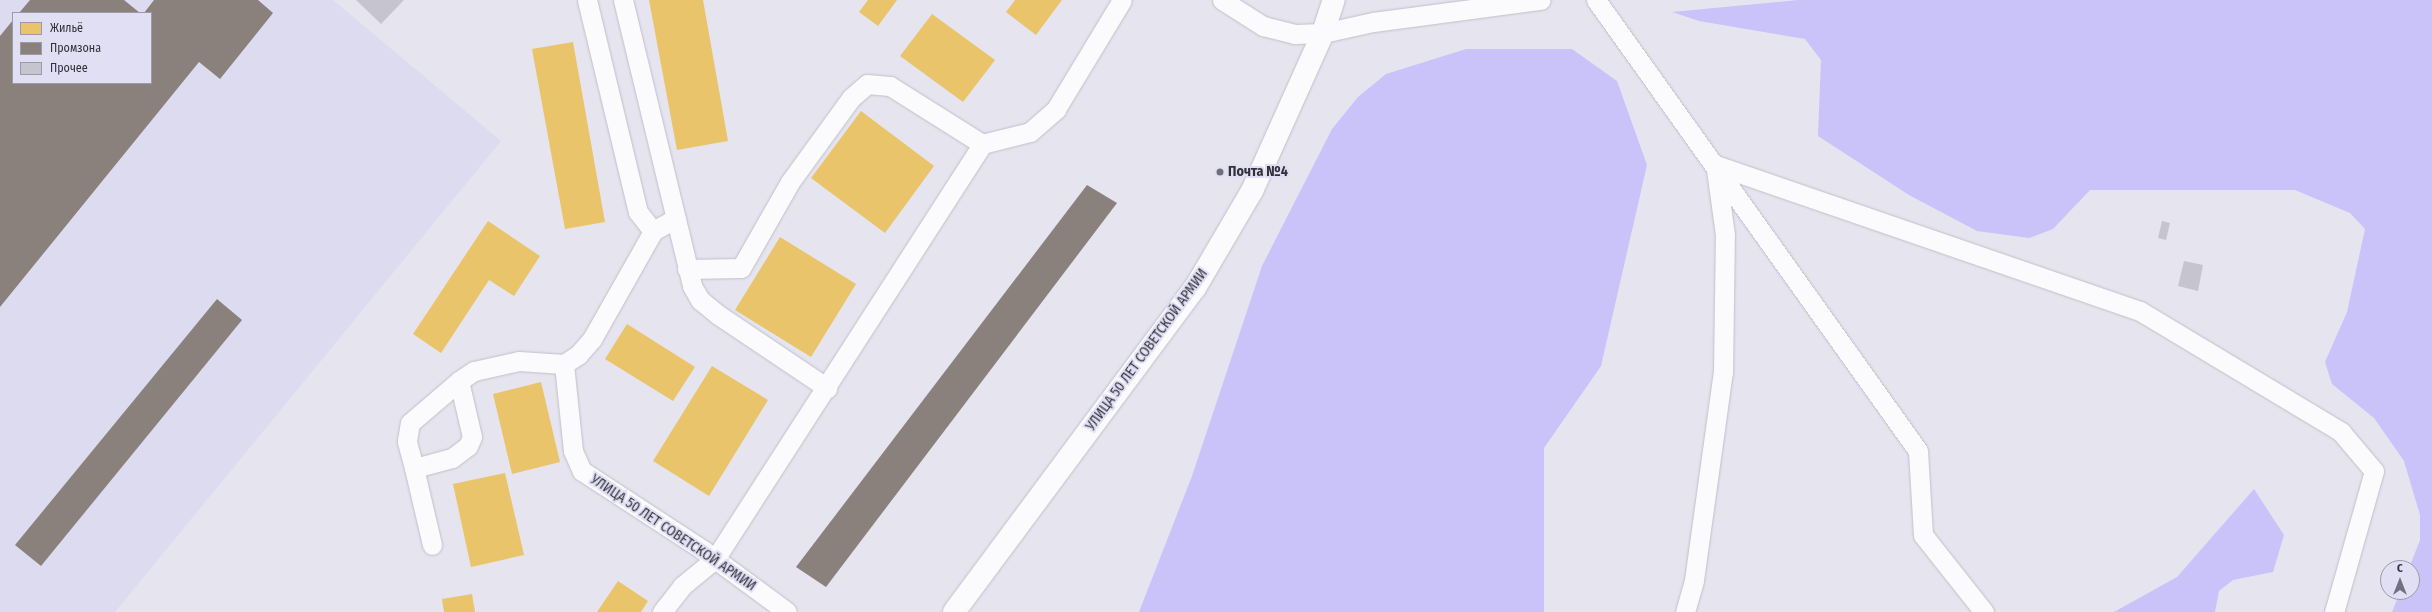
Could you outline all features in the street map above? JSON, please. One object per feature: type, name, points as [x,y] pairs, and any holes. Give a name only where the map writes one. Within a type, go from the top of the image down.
[{"type":"main road","name":"УЛИЦА 50 ЛЕТ СОВЕТСКОЙ АРМИИ","points":[[954,612],[1195,288],[1252,191],[1323,33],[1334,0]]},
{"type":"street","points":[[587,0],[632,196],[638,212],[653,230]]},
{"type":"street","points":[[623,0],[687,269],[700,300],[828,388]]},
{"type":"street","points":[[687,269],[741,268],[790,182],[851,98],[867,84],[890,86],[982,144],[1017,138],[1044,122],[1056,109],[1122,0]]},
{"type":"street","points":[[1222,0],[1278,32],[1323,33],[1373,22],[1540,0]]},
{"type":"street","points":[[1596,0],[1716,165],[1918,451],[1923,534],[1984,612]]},
{"type":"street","points":[[662,612],[682,586],[715,559],[828,388],[982,144]]},
{"type":"street","points":[[1685,612],[1694,580],[1723,372],[1725,235],[1716,165]]},
{"type":"street","points":[[1716,165],[2140,311],[2341,432],[2374,471],[2334,612]]},
{"type":"street","points":[[432,545],[407,441],[410,423],[459,381],[474,371],[519,361],[564,364],[578,355],[592,339],[653,230],[676,218]]},
{"type":"street","name":"УЛИЦА 50 ЛЕТ СОВЕТСКОЙ АРМИИ","points":[[564,364],[573,451],[582,471],[715,559],[787,612]]},
{"type":"street","points":[[414,468],[452,458],[468,446],[472,437],[459,381]]},
{"type":"shaded area","points":[[0,0],[333,0],[501,141],[115,612],[0,612]]},
{"type":"shaded area","points":[[1798,0],[2432,0],[2432,612],[2392,612],[2397,600],[2420,600],[2420,560],[2412,560],[2420,540],[2420,515],[2404,461],[2374,418],[2332,384],[2325,362],[2347,312],[2365,229],[2350,213],[2295,190],[2090,190],[2053,229],[2029,238],[1977,231],[1909,195],[1818,136],[1821,60],[1805,39],[1699,21],[1672,12]]},
{"type":"shaded area","points":[[1466,49],[1572,49],[1617,81],[1647,165],[1601,366],[1544,448],[1544,612],[1139,612],[1192,476],[1262,266],[1332,129],[1358,97],[1386,74]]},
{"type":"shaded area","points":[[2254,489],[2284,535],[2273,572],[2233,580],[2219,591],[2215,612],[2114,612],[2177,577]]},
{"type":"building: Жильё","points":[[649,0],[703,0],[728,141],[677,150]]},
{"type":"building: Жильё","points":[[868,0],[897,0],[878,26],[859,12]]},
{"type":"building: Жильё","points":[[1015,0],[1062,0],[1036,35],[1006,12]]},
{"type":"building: Жильё","points":[[932,14],[995,60],[963,102],[900,56]]},
{"type":"building: Жильё","points":[[573,42],[605,222],[565,229],[532,49]]},
{"type":"building: Жильё","points":[[861,111],[934,166],[885,233],[811,178]]},
{"type":"building: Жильё","points":[[488,221],[540,256],[514,296],[489,280],[441,353],[413,334]]},
{"type":"building: Жильё","points":[[780,237],[856,284],[811,357],[735,310]]},
{"type":"building: Жильё","points":[[627,324],[695,367],[673,401],[605,359]]},
{"type":"building: Жильё","points":[[712,366],[768,400],[709,496],[653,461]]},
{"type":"building: Жильё","points":[[541,382],[560,462],[512,474],[493,394]]},
{"type":"building: Жильё","points":[[505,473],[524,555],[471,567],[453,484]]},
{"type":"building: Жильё","points":[[618,581],[648,601],[641,612],[597,612]]},
{"type":"building: Жильё","points":[[472,594],[475,612],[444,612],[442,599]]},
{"type":"building: Промзона","points":[[30,0],[124,0],[139,12],[20,12]]},
{"type":"building: Промзона","points":[[154,0],[258,0],[273,13],[220,79],[199,62],[0,307],[0,36],[12,21],[12,84],[152,84],[152,12],[145,12]]},
{"type":"building: Промзона","points":[[1087,185],[1117,203],[826,587],[796,567]]},
{"type":"building: Промзона","points":[[217,299],[242,320],[41,566],[15,545]]},
{"type":"building: Прочее","points":[[356,0],[404,0],[381,24]]},
{"type":"building: Прочее","points":[[2162,221],[2170,223],[2166,240],[2158,238]]},
{"type":"building: Прочее","points":[[2184,261],[2203,265],[2198,291],[2178,286]]},
{"type":"place","name":"Почта №4","points":[[1220,172]]}]
